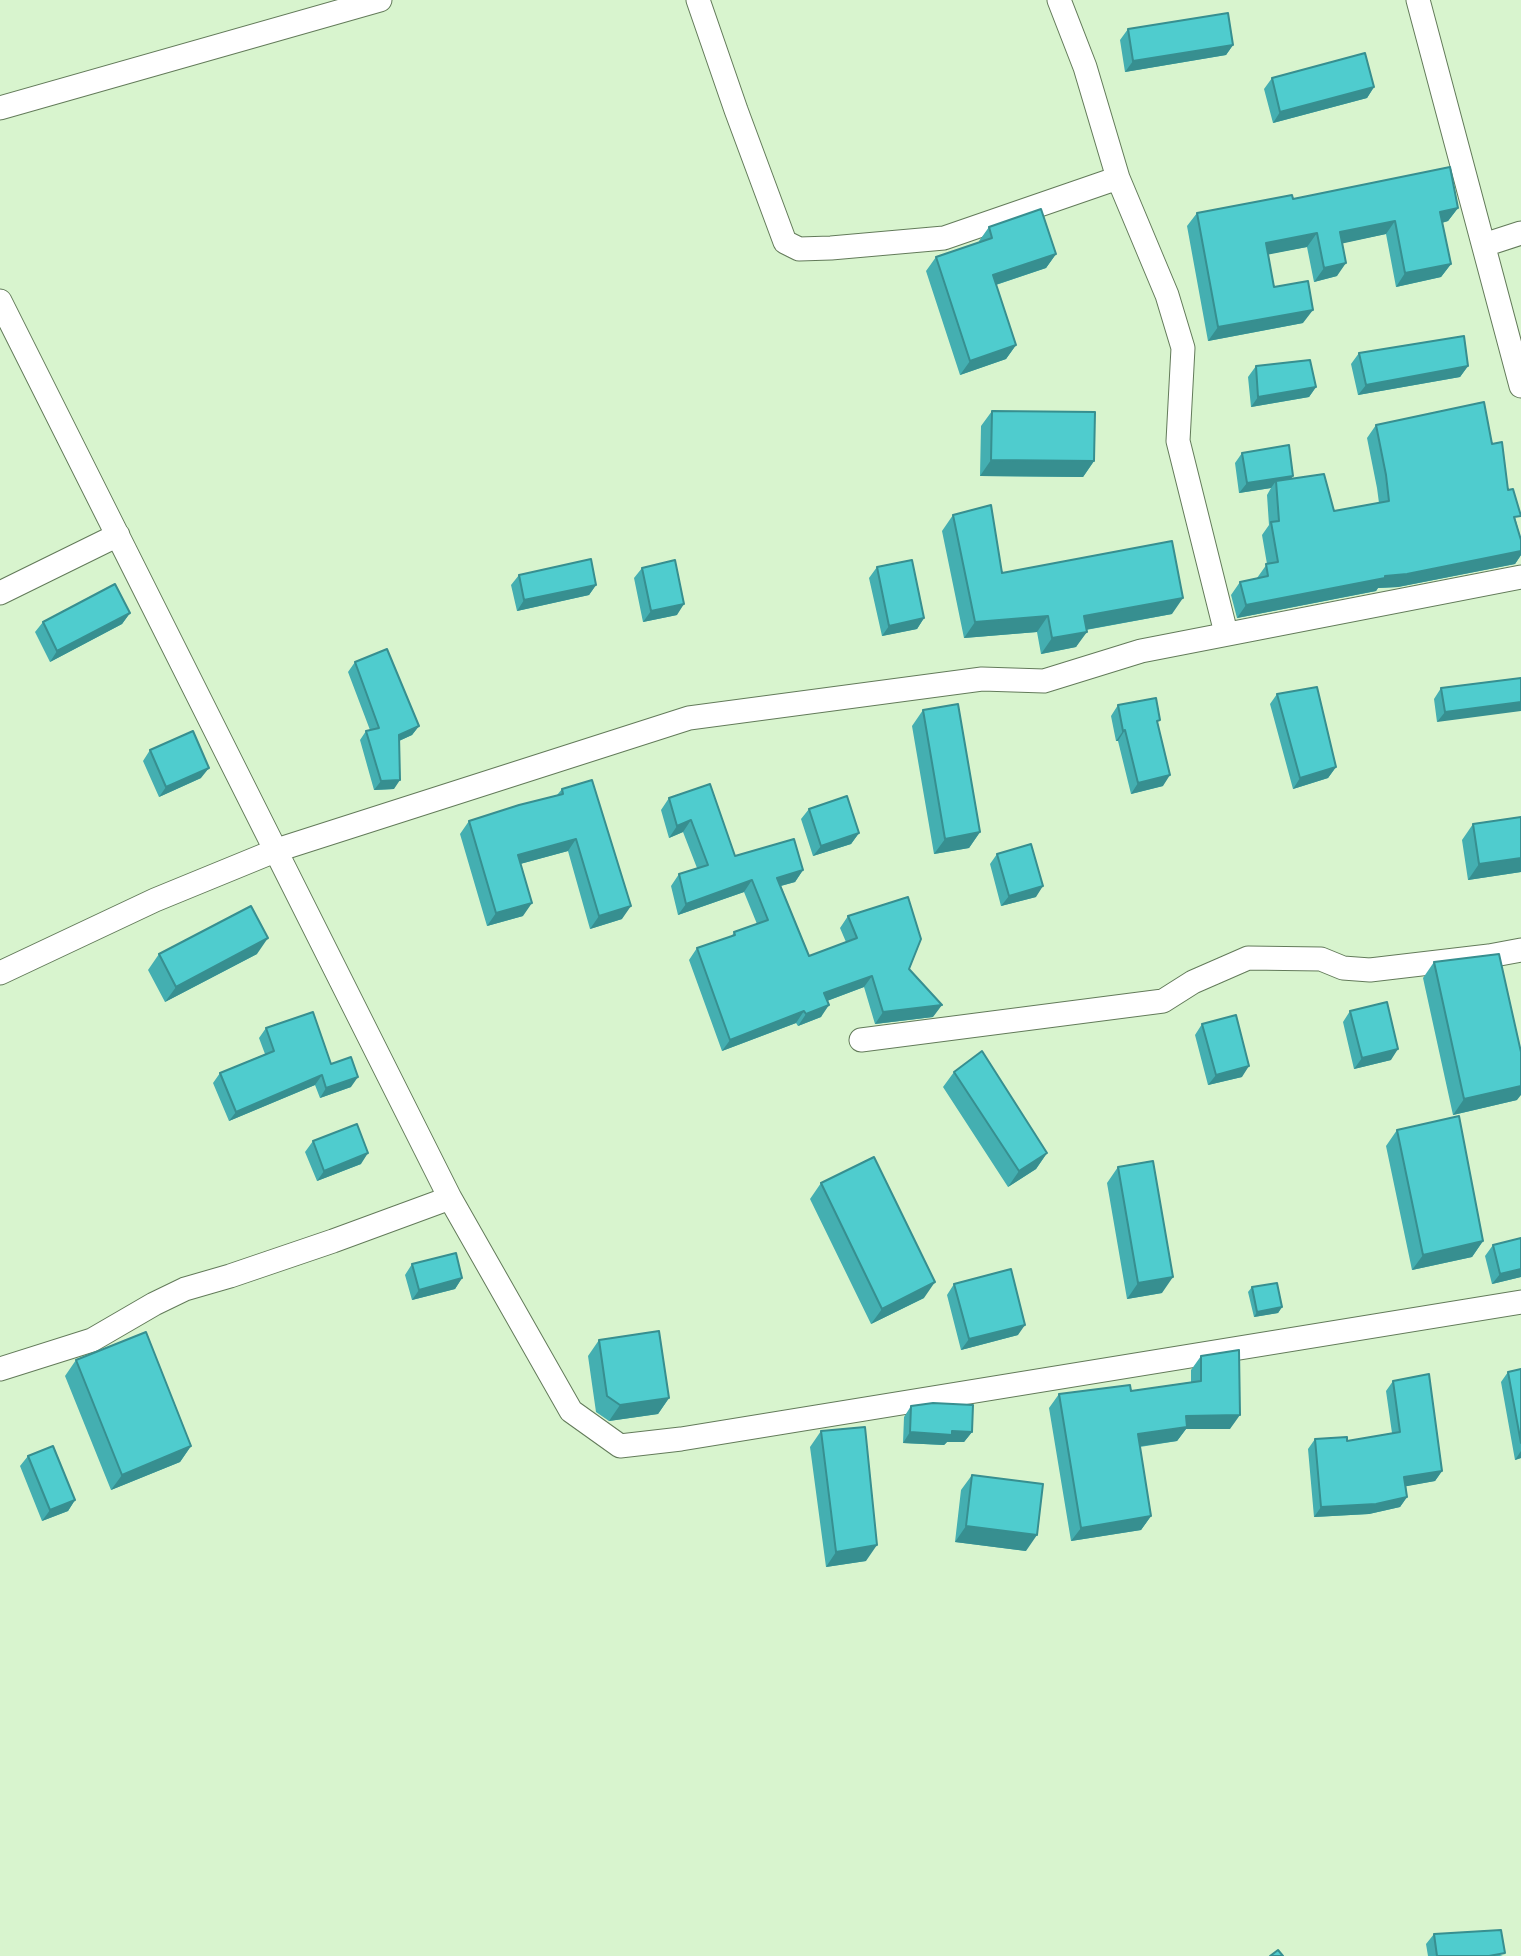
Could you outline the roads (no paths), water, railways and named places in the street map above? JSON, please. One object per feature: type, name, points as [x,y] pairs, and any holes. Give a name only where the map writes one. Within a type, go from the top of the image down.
[{"type":"street","points":[[0,108],[380,0]]},
{"type":"street","points":[[698,0],[785,242],[799,249],[944,237],[1118,178]]},
{"type":"street","points":[[1059,0],[1086,67],[1118,178],[1167,295],[1183,348],[1178,441],[1226,633]]},
{"type":"street","points":[[1418,0],[1521,386]]},
{"type":"street","points":[[1484,245],[1521,233]]},
{"type":"street","points":[[0,301],[450,1198],[571,1411],[620,1446],[681,1439],[1521,1301]]},
{"type":"street","points":[[0,593],[118,535]]},
{"type":"street","points":[[0,973],[155,900],[277,850],[689,718],[982,679],[1044,681],[1141,652],[1226,633],[1521,577]]},
{"type":"street","points":[[861,1040],[1163,1000],[1192,982],[1248,958],[1321,959],[1343,968],[1370,970],[1521,950]]},
{"type":"street","points":[[0,1369],[92,1340],[153,1304],[185,1289],[333,1241],[450,1198]]}]
